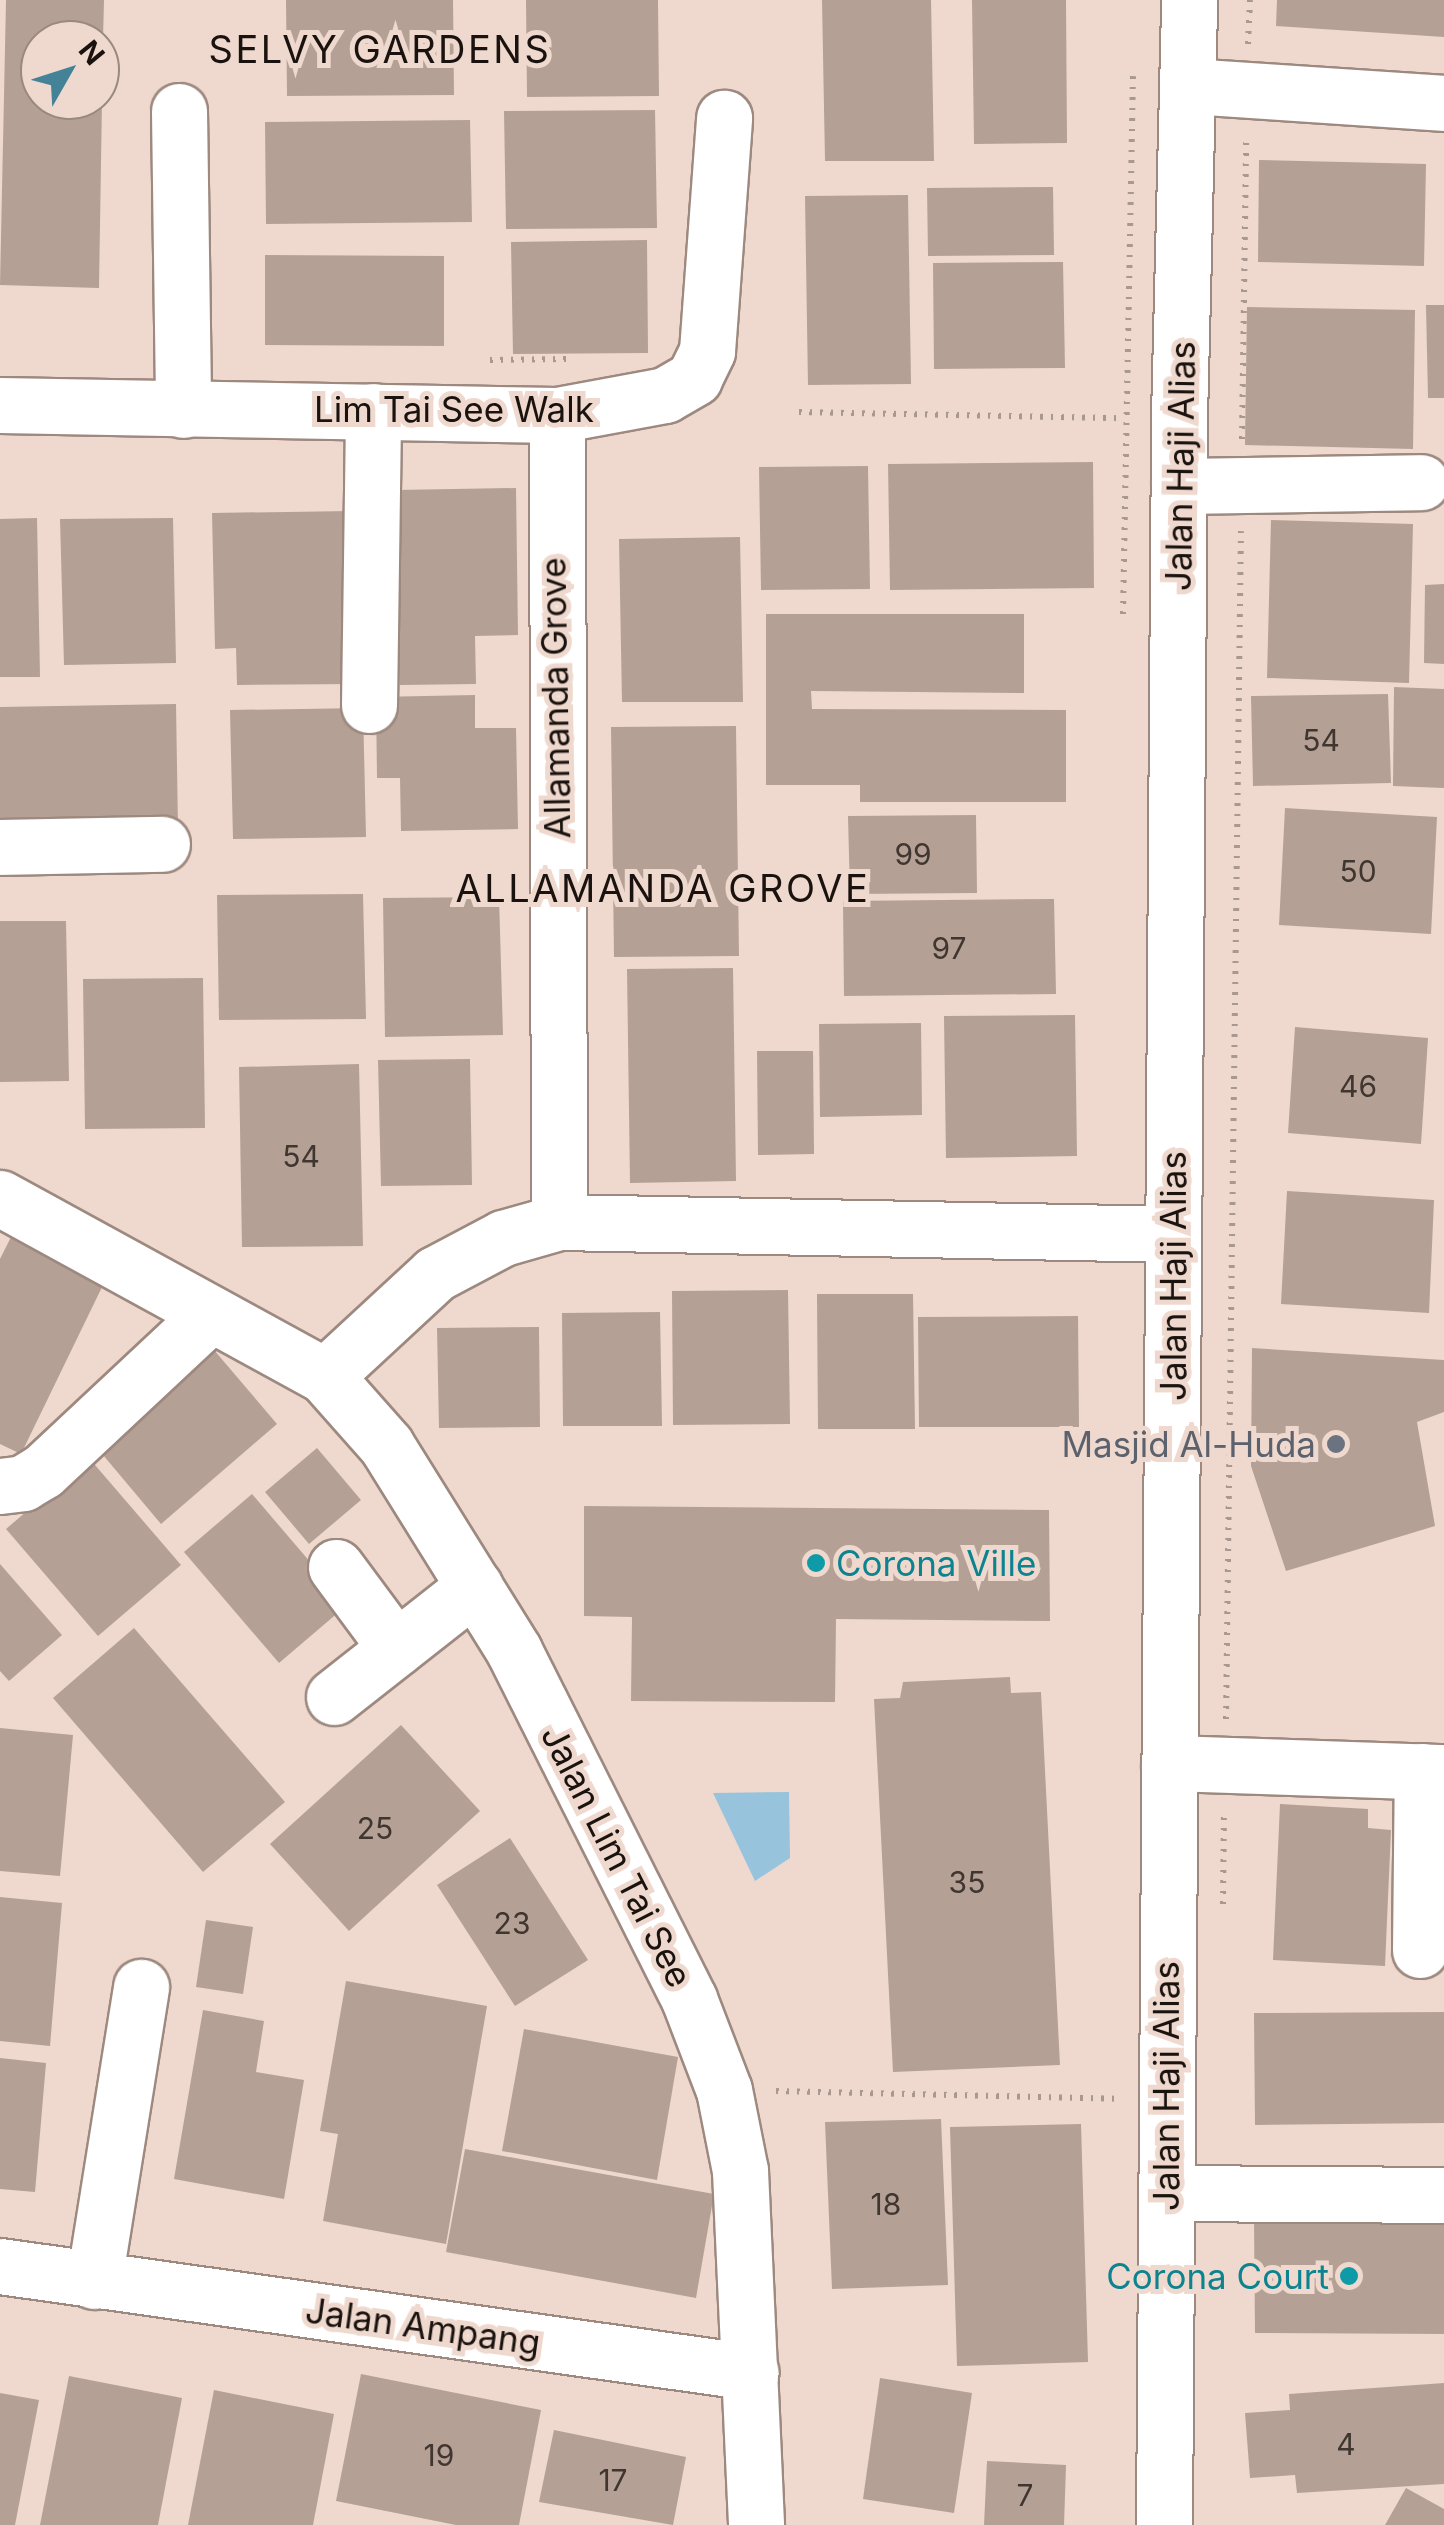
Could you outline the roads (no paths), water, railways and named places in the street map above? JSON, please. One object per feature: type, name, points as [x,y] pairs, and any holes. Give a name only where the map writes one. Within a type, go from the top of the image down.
[{"type":"street","name":"Jalan Haji Alias","points":[[1164,2525],[1164,2097],[1179,486],[1189,0]]},
{"type":"street","points":[[1189,86],[1444,103]]},
{"type":"street","points":[[179,110],[183,410]]},
{"type":"street","name":"Lim Tai See Walk","points":[[0,405],[557,415],[642,404],[694,378],[707,350],[724,118]]},
{"type":"street","points":[[369,705],[372,410]]},
{"type":"street","name":"Allamanda Grove","points":[[557,415],[559,1222]]},
{"type":"street","points":[[1179,486],[1242,488],[1420,482]]},
{"type":"street","points":[[0,848],[162,844]]},
{"type":"street","name":"Jalan Lim Tai See","points":[[0,1198],[326,1376],[386,1445],[475,1586],[689,1999],[724,2090],[740,2171],[756,2525]]},
{"type":"street","points":[[326,1376],[435,1274],[503,1238],[559,1222],[1174,1234]]},
{"type":"street","points":[[0,1486],[23,1483],[43,1470],[211,1314]]},
{"type":"street","points":[[336,1567],[396,1648]]},
{"type":"street","points":[[334,1697],[475,1586]]},
{"type":"street","points":[[1169,1763],[1433,1771],[1420,1950]]},
{"type":"street","points":[[94,2281],[141,1988]]},
{"type":"street","points":[[1166,2193],[1444,2195]]},
{"type":"street","name":"Jalan Ampang","points":[[0,2266],[750,2372]]},
{"type":"water","points":[[789,1792],[790,1858],[755,1881],[713,1793]]},
{"type":"place","name":"Masjid Al-Huda","points":[[1336,1444]]},
{"type":"place","name":"Corona Ville","points":[[816,1563]]},
{"type":"place","name":"Corona Court","points":[[1349,2276]]},
{"type":"district","name":"SELVY GARDENS","points":[[380,50]]},
{"type":"district","name":"ALLAMANDA GROVE","points":[[663,889]]}]
